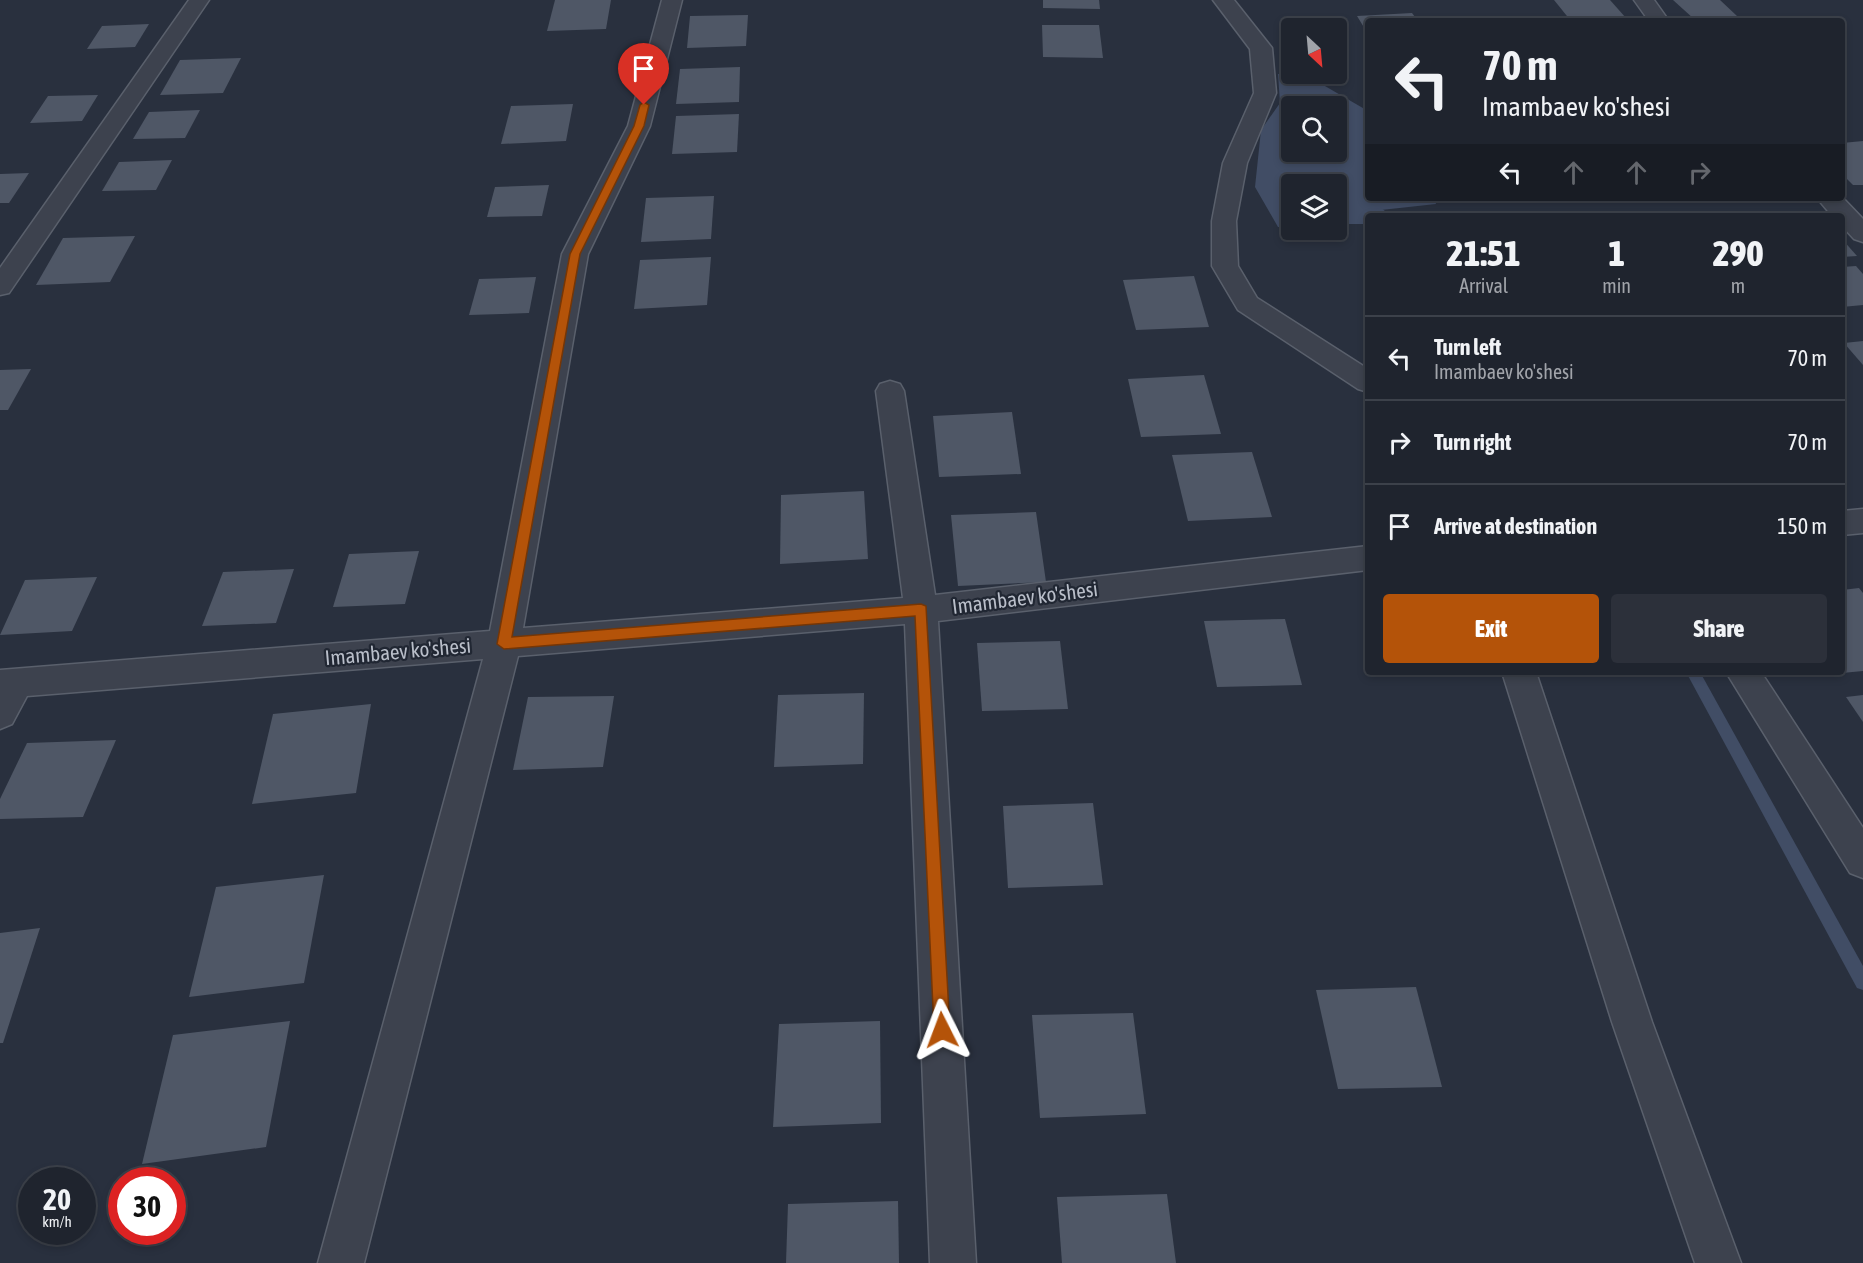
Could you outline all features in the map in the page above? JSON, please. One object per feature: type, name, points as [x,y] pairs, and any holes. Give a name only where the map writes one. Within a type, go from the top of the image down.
[{"type":"street","points":[[0,287],[199,0]]},
{"type":"street","points":[[341,1263],[504,644],[575,254],[639,126],[672,0]]},
{"type":"street","points":[[1223,0],[1261,48],[1265,93],[1235,163],[1224,221],[1225,266],[1247,304],[1365,380]]},
{"type":"street","points":[[1644,0],[1657,18]]},
{"type":"street","points":[[1832,201],[1843,213]]},
{"type":"street","points":[[1845,215],[1863,234]]},
{"type":"street","points":[[890,391],[921,610],[953,1263]]},
{"type":"street","points":[[1845,523],[1863,521]]},
{"type":"street","name":"Imambaev ko'shesi","points":[[8,683],[921,610],[1365,558]]},
{"type":"street","points":[[1520,675],[1632,1022],[1718,1263]]},
{"type":"street","points":[[1745,675],[1863,861]]},
{"type":"street","points":[[0,714],[8,683]]},
{"type":"water","points":[[1278,74],[1281,74],[1281,84],[1322,84],[1342,96],[1281,96],[1281,162],[1347,162],[1347,99],[1365,109],[1365,201],[1435,201],[1436,204],[1381,210],[1382,213],[1365,213],[1365,224],[1347,224],[1347,174],[1281,174],[1281,227],[1278,227],[1255,187],[1261,130],[1280,103]]},
{"type":"building","points":[[555,0],[611,0],[606,29],[547,31]]},
{"type":"building","points":[[1043,0],[1099,0],[1100,9],[1043,8]]},
{"type":"building","points":[[1554,0],[1610,0],[1626,18],[1569,18]]},
{"type":"building","points":[[1673,0],[1720,0],[1737,16],[1708,18],[1693,18]]},
{"type":"building","points":[[1412,13],[1416,18],[1365,18],[1365,29],[1357,16]]},
{"type":"building","points":[[748,15],[746,46],[687,48],[690,16]]},
{"type":"building","points":[[149,24],[135,47],[87,49],[102,26]]},
{"type":"building","points":[[1042,25],[1099,25],[1103,58],[1043,57]]},
{"type":"building","points":[[241,58],[223,93],[160,95],[180,60]]},
{"type":"building","points":[[740,67],[739,102],[676,104],[680,69]]},
{"type":"building","points":[[98,95],[82,121],[30,123],[48,96]]},
{"type":"building","points":[[573,104],[566,141],[501,144],[511,106]]},
{"type":"building","points":[[200,110],[185,138],[133,139],[149,112]]},
{"type":"building","points":[[739,114],[737,152],[672,154],[676,116]]},
{"type":"building","points":[[1863,141],[1863,185],[1853,185],[1845,177],[1845,143]]},
{"type":"building","points":[[172,160],[156,190],[102,191],[119,162]]},
{"type":"building","points":[[29,173],[9,203],[0,203],[0,174]]},
{"type":"building","points":[[549,185],[542,216],[487,217],[495,187]]},
{"type":"building","points":[[714,196],[711,239],[641,242],[646,198]]},
{"type":"building","points":[[135,236],[110,282],[36,285],[63,238]]},
{"type":"building","points":[[1845,242],[1857,256],[1845,257]]},
{"type":"building","points":[[711,257],[707,305],[634,309],[640,260]]},
{"type":"building","points":[[1856,266],[1863,274],[1863,305],[1845,307],[1845,267]]},
{"type":"building","points":[[1194,276],[1209,327],[1136,330],[1123,280]]},
{"type":"building","points":[[536,277],[529,313],[469,315],[479,279]]},
{"type":"building","points":[[1863,341],[1863,365],[1845,344]]},
{"type":"building","points":[[31,369],[8,410],[0,410],[0,370]]},
{"type":"building","points":[[1204,375],[1221,434],[1141,437],[1128,379]]},
{"type":"building","points":[[1012,412],[1021,474],[939,477],[933,416]]},
{"type":"building","points":[[1252,452],[1272,517],[1188,521],[1172,455]]},
{"type":"building","points":[[864,491],[868,559],[780,564],[781,495]]},
{"type":"building","points":[[1036,512],[1046,582],[958,586],[951,515]]},
{"type":"building","points":[[419,551],[405,604],[333,607],[349,554]]},
{"type":"building","points":[[294,569],[276,623],[202,626],[223,572]]},
{"type":"building","points":[[97,577],[72,631],[0,635],[25,580]]},
{"type":"building","points":[[1859,588],[1863,593],[1863,671],[1845,673],[1845,590]]},
{"type":"building","points":[[1285,619],[1302,685],[1217,687],[1204,621]]},
{"type":"building","points":[[1060,641],[1068,709],[982,711],[977,643]]},
{"type":"building","points":[[864,693],[863,764],[774,767],[778,695]]},
{"type":"building","points":[[1863,695],[1863,722],[1846,697]]},
{"type":"building","points":[[614,696],[603,767],[513,770],[528,697]]},
{"type":"building","points":[[371,704],[356,793],[252,804],[273,714]]},
{"type":"building","points":[[116,740],[83,817],[0,819],[0,799],[27,743]]},
{"type":"building","points":[[1093,803],[1103,885],[1008,888],[1003,806]]},
{"type":"building","points":[[324,875],[304,983],[189,997],[216,887]]},
{"type":"building","points":[[40,928],[3,1043],[0,1043],[0,933]]},
{"type":"building","points":[[1416,987],[1442,1087],[1338,1089],[1316,990]]},
{"type":"building","points":[[1133,1013],[1146,1114],[1040,1118],[1032,1015]]},
{"type":"building","points":[[290,1021],[266,1147],[142,1164],[173,1035]]},
{"type":"building","points":[[880,1021],[881,1123],[773,1127],[779,1024]]},
{"type":"building","points":[[1167,1194],[1176,1263],[1062,1263],[1057,1197]]},
{"type":"building","points":[[898,1201],[899,1263],[786,1263],[788,1204]]},
{"type":"waterway","points":[[1380,210],[1383,213]]},
{"type":"waterway","points":[[1695,675],[1863,982]]},
{"type":"route","points":[[644,105],[639,126],[575,254],[504,644],[921,610],[942,1030]]}]
